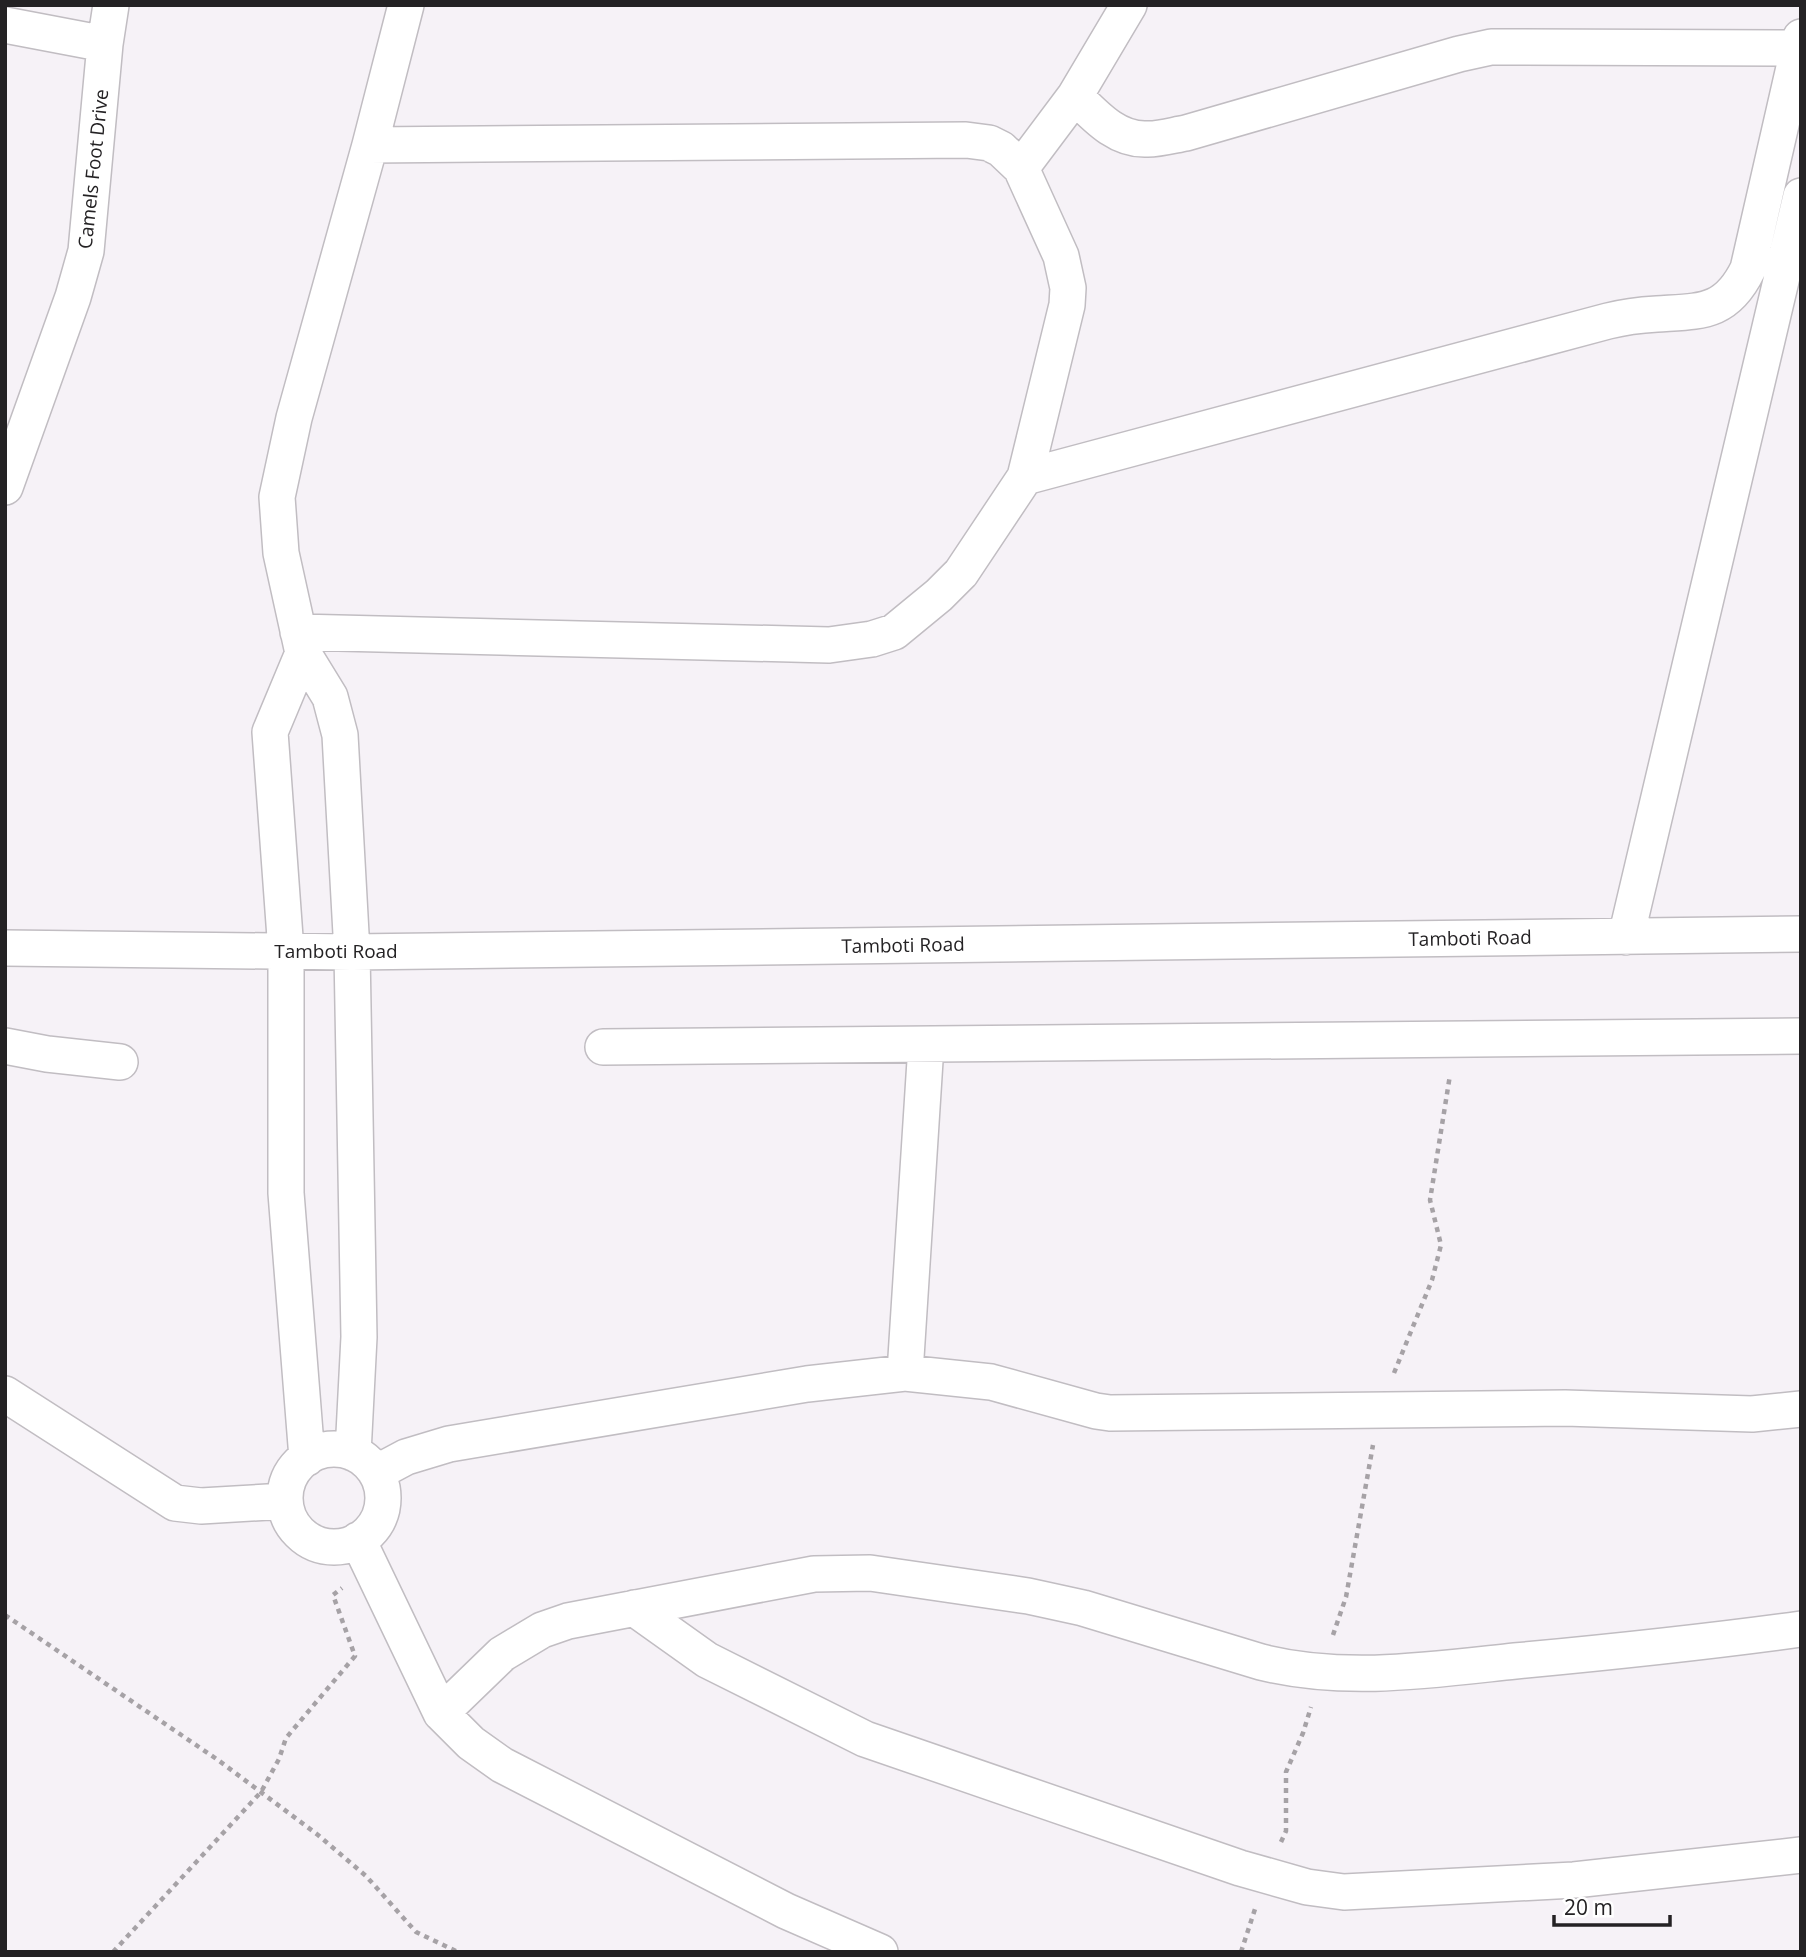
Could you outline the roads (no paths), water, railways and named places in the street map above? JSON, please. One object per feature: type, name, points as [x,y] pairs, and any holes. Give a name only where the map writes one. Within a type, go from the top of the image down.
[{"type":"street","name":"Camels Foot Drive","points":[[5,487],[74,297],[86,251],[111,5]]},
{"type":"street","points":[[365,1463],[359,1337],[352,952],[340,735],[330,697],[301,642],[281,552],[277,497],[294,418],[406,5]]},
{"type":"street","points":[[1021,168],[1075,96],[1129,5]]},
{"type":"street","points":[[5,26],[105,44]]},
{"type":"street","points":[[1025,477],[1608,321],[1633,316],[1703,311],[1719,305],[1740,286],[1748,269],[1799,42],[1491,47],[1186,133],[1147,140],[1119,133],[1102,123],[1075,96]]},
{"type":"street","points":[[301,642],[829,645],[872,639],[894,632],[909,622],[961,573],[1025,477],[1068,305],[1068,288],[1061,256],[1021,168],[1002,149],[989,143],[966,140],[370,145]]},
{"type":"street","points":[[1626,937],[1801,196]]},
{"type":"street","points":[[301,642],[270,732],[286,951],[286,1194],[307,1458]]},
{"type":"street","name":"Tamboti Road","points":[[5,948],[352,952],[1801,934]]},
{"type":"street","points":[[603,1047],[1801,1036]]},
{"type":"street","points":[[905,1373],[926,1045]]},
{"type":"street","points":[[5,1046],[47,1054],[120,1062]]},
{"type":"street","points":[[365,1463],[406,1457],[449,1444],[807,1384],[905,1373],[991,1382],[1110,1413],[1565,1408],[1752,1414],[1801,1409]]},
{"type":"street","points":[[5,1394],[175,1503],[201,1506],[285,1501]]},
{"type":"street","points":[[364,1553],[344,1546],[312,1542],[298,1532],[289,1517],[285,1501],[287,1484],[295,1469],[307,1458],[322,1451],[338,1449],[365,1463],[382,1488],[383,1503],[379,1518],[371,1531],[364,1553],[441,1713],[471,1743],[502,1765],[786,1911],[880,1952]]},
{"type":"street","points":[[441,1713],[502,1654],[518,1643],[568,1621],[814,1574],[870,1573],[1028,1596],[1083,1608],[1261,1662],[1321,1672],[1424,1670],[1681,1645],[1801,1629]]},
{"type":"street","points":[[634,1608],[707,1660],[865,1739],[1307,1887],[1344,1892],[1574,1880],[1801,1855]]}]
